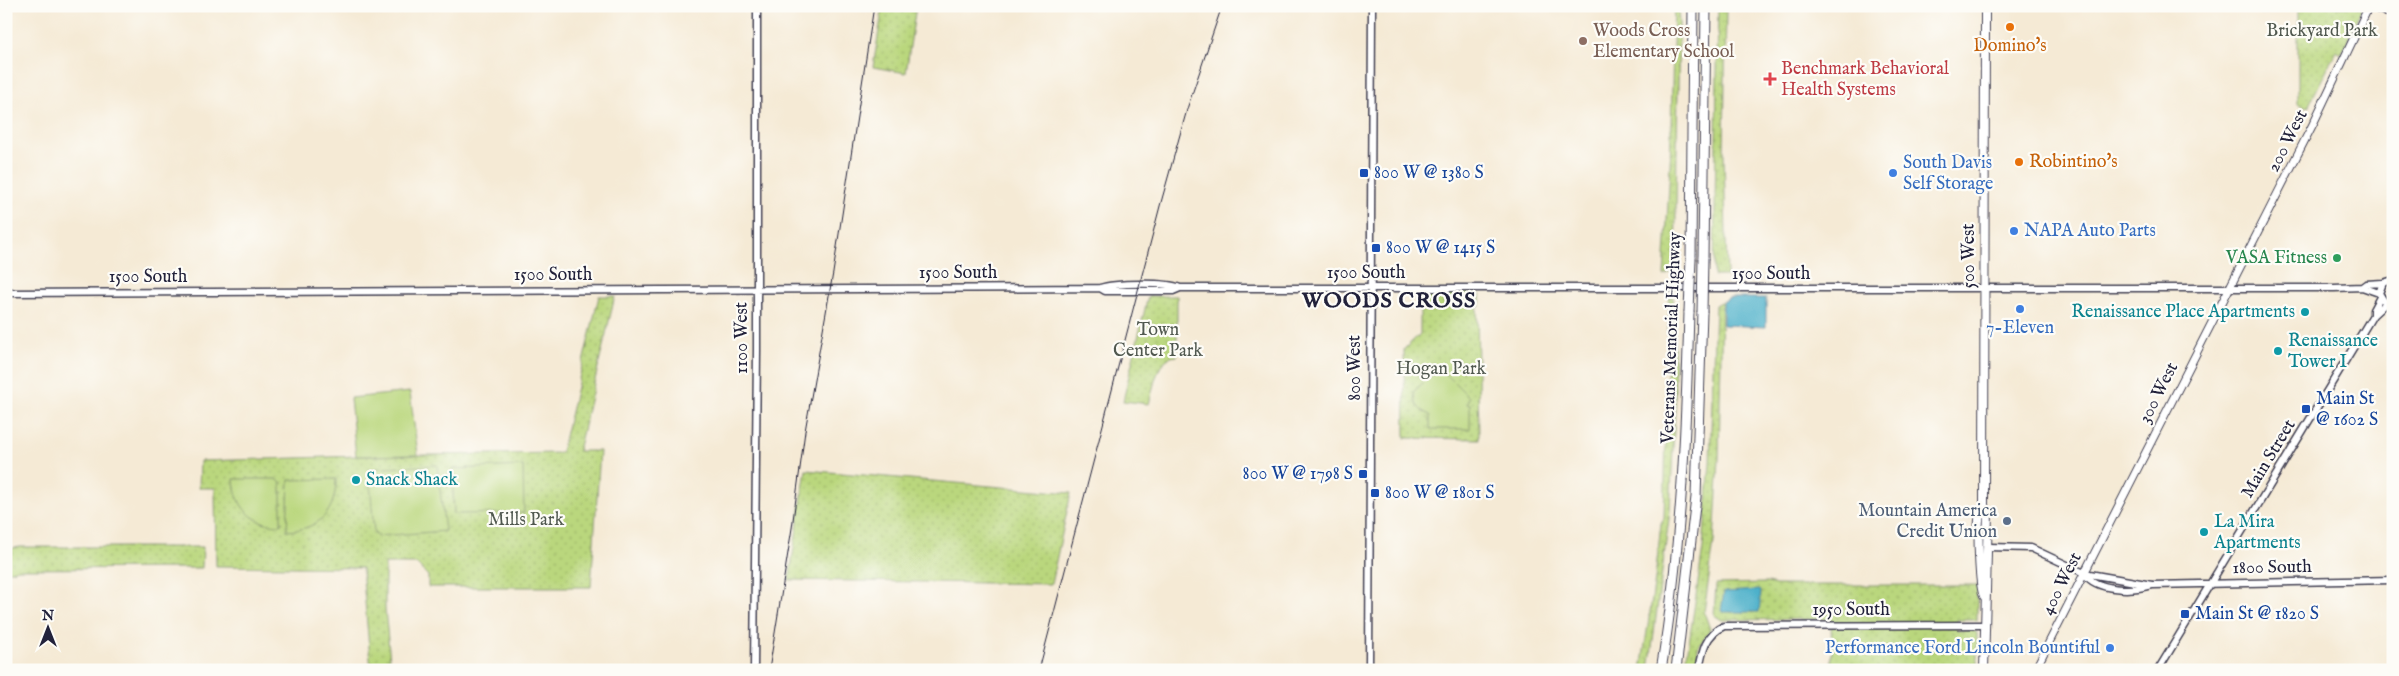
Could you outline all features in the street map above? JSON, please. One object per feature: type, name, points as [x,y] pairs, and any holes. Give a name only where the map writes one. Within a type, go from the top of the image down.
[{"type":"highway","name":"Veterans Memorial Highway","points":[[1661,670],[1677,544],[1686,441],[1691,258],[1693,6]]},
{"type":"highway","name":"Veterans Memorial Highway","points":[[1676,670],[1696,497],[1702,312],[1706,6]]},
{"type":"main road","name":"500 West","points":[[1984,670],[1984,596],[1987,590],[1988,547],[1988,512],[1984,507],[1985,6]]},
{"type":"main road","name":"200 West","points":[[2230,288],[2370,6]]},
{"type":"main road","name":"300 West","points":[[2116,512],[2230,288]]},
{"type":"main road","name":"500 West","points":[[1984,507],[1980,512],[1981,590],[1984,596]]},
{"type":"main road","name":"400 West","points":[[2034,670],[2116,512]]},
{"type":"street","name":"1100 West","points":[[754,670],[757,6]]},
{"type":"street","name":"800 West","points":[[1370,670],[1372,6]]},
{"type":"street","points":[[2370,6],[2393,15]]},
{"type":"street","name":"1500 South","points":[[2362,287],[2366,284],[2383,283],[2392,279]]},
{"type":"street","name":"Main Street","points":[[2373,315],[2383,283]]},
{"type":"street","name":"1500 South","points":[[6,293],[1100,288],[1107,286],[1146,285],[1180,288],[1984,289],[2362,287],[2379,295]]},
{"type":"street","points":[[2379,295],[2390,304],[2393,317]]},
{"type":"street","name":"Main Street","points":[[2158,670],[2373,315],[2390,304]]},
{"type":"street","name":"1800 South","points":[[1988,547],[2031,548],[2084,573],[2089,580],[2110,587],[2139,589],[2153,585],[2393,580]]},
{"type":"street","name":"1950 South","points":[[1699,670],[1705,644],[1718,628],[1760,624],[1984,625]]},
{"type":"green space","points":[[883,6],[916,6],[906,73],[873,67]]},
{"type":"green space","points":[[1674,6],[1678,6],[1679,24],[1675,271],[1664,276],[1670,166]]},
{"type":"green space","points":[[1718,6],[1726,6],[1724,154],[1727,276],[1714,276]]},
{"type":"green space","name":"Brickyard Park","points":[[2298,6],[2359,6],[2361,9],[2342,54],[2336,51],[2308,107],[2298,104]]},
{"type":"green space","name":"Hogan Park","points":[[1420,293],[1480,294],[1480,306],[1477,306],[1479,439],[1405,438],[1404,349],[1420,334]]},
{"type":"green space","name":"Mills Park","points":[[599,296],[615,296],[578,451],[600,451],[591,587],[428,587],[428,576],[417,564],[385,564],[385,609],[391,670],[371,670],[362,568],[216,566],[215,488],[199,488],[200,461],[561,453]]},
{"type":"green space","name":"Town Center Park","points":[[1148,296],[1177,296],[1177,356],[1170,357],[1161,367],[1157,374],[1149,404],[1123,401]]},
{"type":"green space","points":[[1669,297],[1673,297],[1674,306],[1675,406],[1670,511],[1649,670],[1641,670],[1655,579],[1661,523],[1664,518]]},
{"type":"green space","points":[[1722,301],[1719,459],[1714,542],[1704,612],[1710,629],[1698,648],[1696,670],[1685,670],[1703,548],[1710,463],[1715,305]]},
{"type":"green space","points":[[1440,368],[1469,397],[1467,404],[1470,404],[1470,429],[1430,429],[1430,415],[1422,411],[1416,403],[1414,391]]},
{"type":"green space","points":[[410,392],[418,455],[356,456],[350,398]]},
{"type":"green space","points":[[437,465],[445,531],[378,536],[374,533],[369,469]]},
{"type":"green space","points":[[523,466],[524,513],[454,514],[452,469]]},
{"type":"green space","points":[[806,470],[1071,493],[1051,584],[789,580]]},
{"type":"green space","points":[[234,479],[276,479],[281,482],[281,525],[262,522],[247,512],[238,498]]},
{"type":"green space","points":[[336,479],[333,501],[324,517],[309,527],[287,531],[289,480]]},
{"type":"green space","points":[[21,547],[203,547],[202,568],[19,569],[6,572],[6,549]]},
{"type":"green space","points":[[1767,583],[1776,585],[1977,585],[1977,620],[1957,620],[1957,630],[1973,630],[1977,633],[1977,670],[1832,670],[1831,619],[1722,620],[1714,615],[1716,584]]},
{"type":"water","points":[[1729,298],[1766,298],[1766,327],[1723,325],[1723,302]]},
{"type":"water","points":[[1759,590],[1761,593],[1759,612],[1721,611],[1724,592]]},
{"type":"railway","points":[[769,670],[792,528],[805,431],[833,273],[874,6]]},
{"type":"railway","points":[[1039,670],[1160,206],[1188,106],[1222,6]]},
{"type":"place","name":"Domino's","points":[[2010,27]]},
{"type":"place","name":"Woods Cross Elementary School","points":[[1583,41]]},
{"type":"place","name":"Benchmark Behavioral Health Systems","points":[[1770,79]]},
{"type":"place","name":"Robintino's","points":[[2019,162]]},
{"type":"place","name":"800 W @ 1380 S","points":[[1364,173]]},
{"type":"place","name":"South Davis Self Storage","points":[[1893,173]]},
{"type":"place","name":"NAPA Auto Parts","points":[[2014,231]]},
{"type":"place","name":"800 W @ 1415 S","points":[[1376,248]]},
{"type":"place","name":"VASA Fitness","points":[[2337,258]]},
{"type":"place","name":"7-Eleven","points":[[2020,309]]},
{"type":"place","name":"Renaissance Place Apartments","points":[[2305,312]]},
{"type":"place","name":"Renaissance Tower I","points":[[2278,351]]},
{"type":"place","name":"Main St @ 1602 S","points":[[2306,409]]},
{"type":"place","name":"800 W @ 1798 S","points":[[1363,474]]},
{"type":"place","name":"Snack Shack","points":[[356,480]]},
{"type":"place","name":"800 W @ 1801 S","points":[[1375,493]]},
{"type":"place","name":"Mountain America Credit Union","points":[[2007,521]]},
{"type":"place","name":"La Mira Apartments","points":[[2204,532]]},
{"type":"place","name":"Main St @ 1820 S","points":[[2185,614]]},
{"type":"place","name":"Performance Ford Lincoln Bountiful","points":[[2110,648]]},
{"type":"district","name":"WOODS CROSS","points":[[1389,301]]}]
